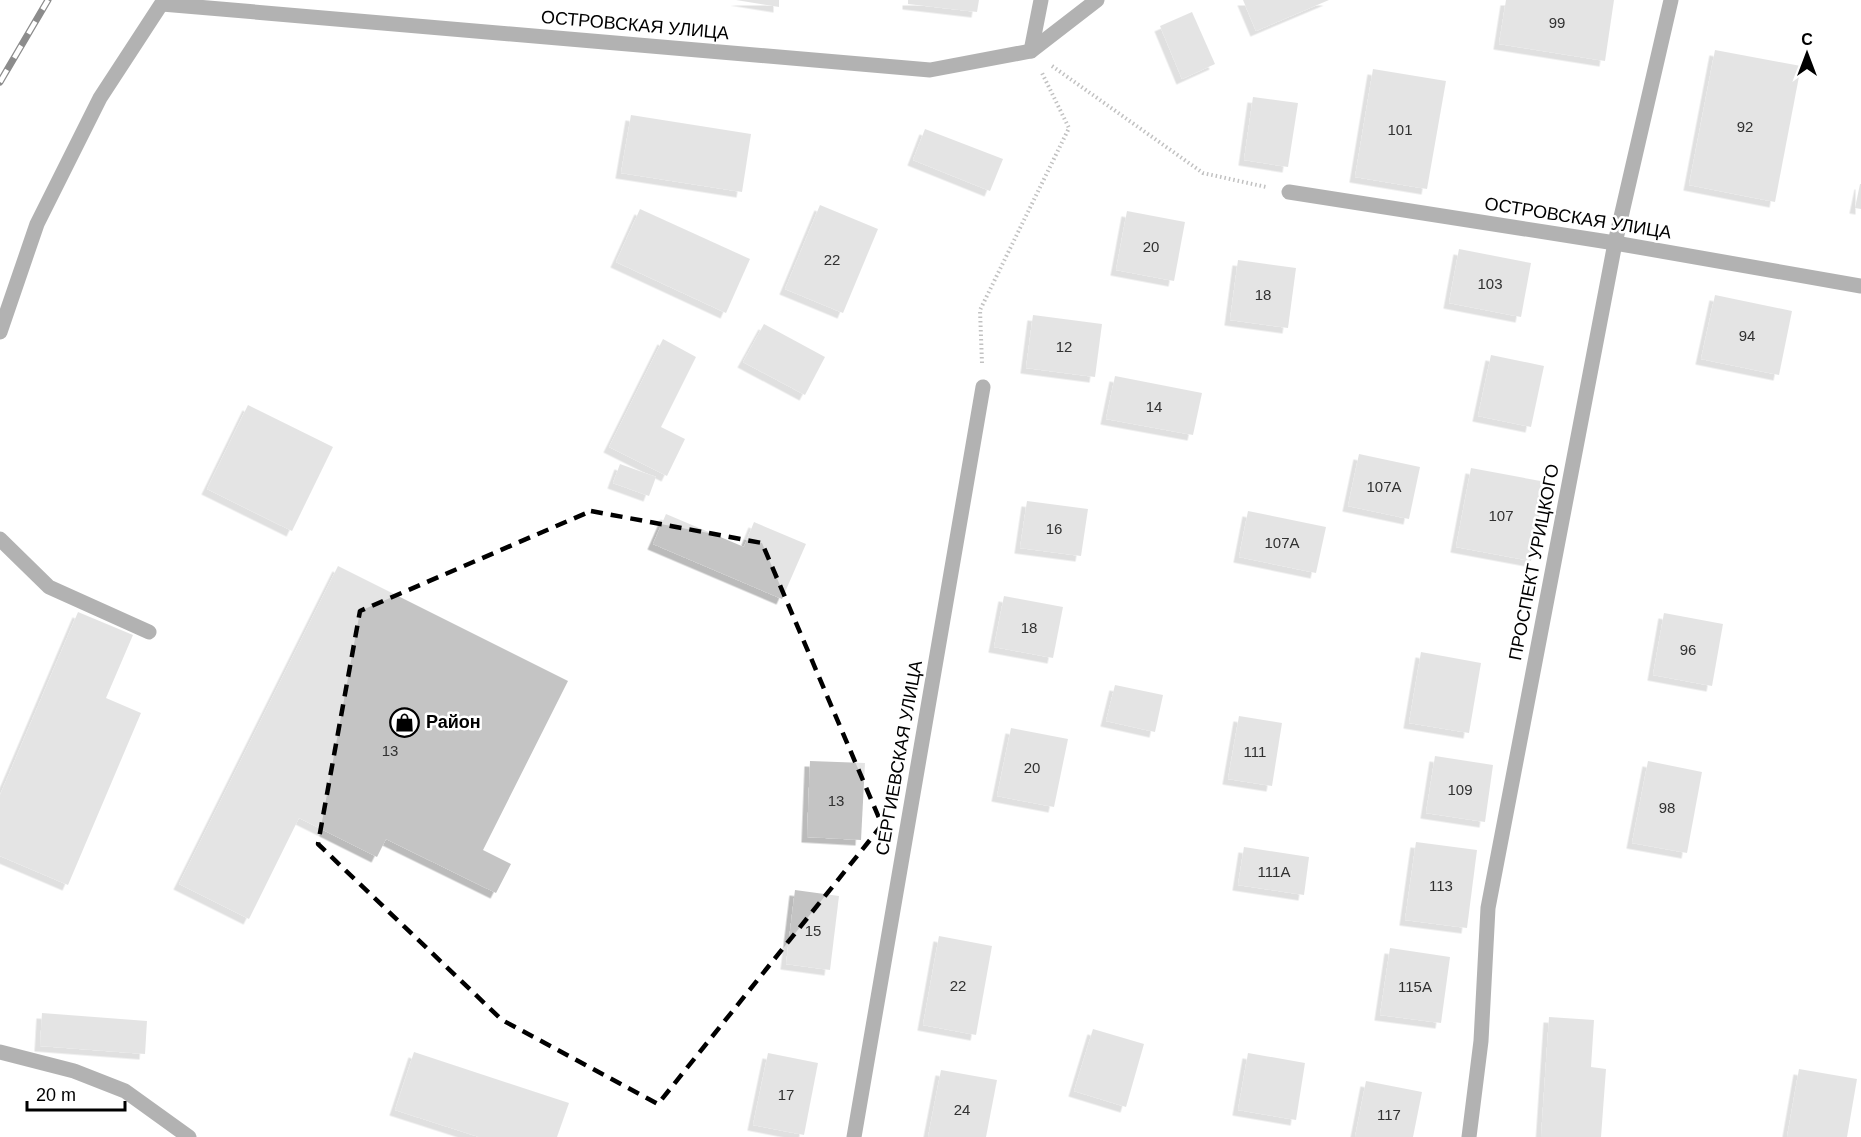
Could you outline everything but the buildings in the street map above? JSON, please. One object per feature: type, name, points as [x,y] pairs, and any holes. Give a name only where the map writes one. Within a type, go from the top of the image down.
[{"type":"street","points":[[1031,51],[1041,0]]},
{"type":"street","points":[[1031,51],[1097,0]]},
{"type":"street","name":"ПРОСПЕКТ УРИЦКОГО","points":[[1469,1137],[1482,1041],[1488,908],[1615,243],[1671,0]]},
{"type":"street","points":[[0,332],[37,224],[100,98],[163,2]]},
{"type":"street","name":"ОСТРОВСКАЯ УЛИЦА","points":[[163,2],[930,70],[1031,51]]},
{"type":"street","name":"ОСТРОВСКАЯ УЛИЦА","points":[[1288,192],[1615,243],[1861,286]]},
{"type":"street","name":"СЕРГИЕВСКАЯ УЛИЦА","points":[[854,1137],[983,387]]},
{"type":"street","points":[[0,539],[50,587],[148,632]]},
{"type":"street","points":[[0,1052],[74,1071],[125,1091],[189,1137]]},
{"type":"path","points":[[1031,51],[1203,173],[1288,192]]},
{"type":"path","points":[[983,387],[980,310],[1069,128],[1031,51]]},
{"type":"highlighted area","points":[[591,511],[762,543],[882,825],[658,1104],[502,1020],[318,844],[360,611]]},
{"type":"railway","points":[[0,82],[48,0]]},
{"type":"place","name":"Район","points":[[405,722]]}]
